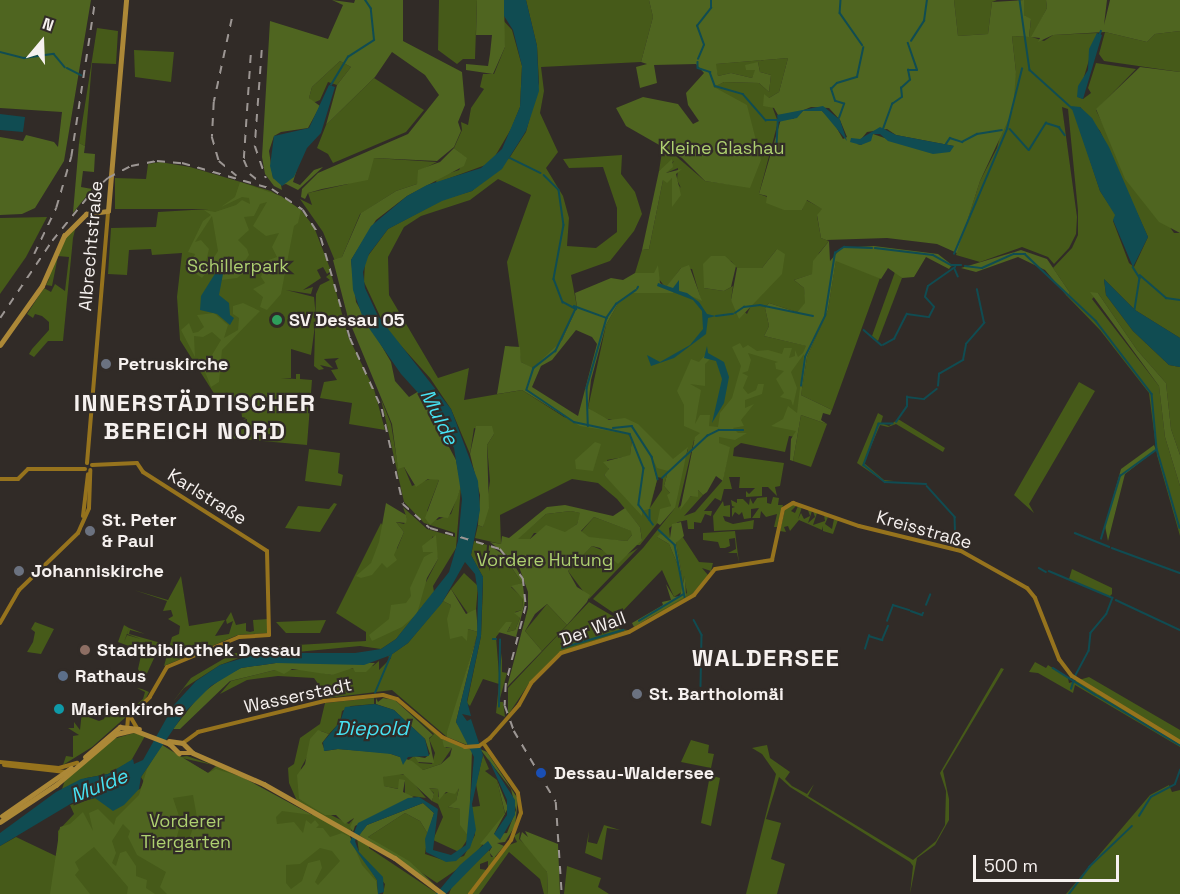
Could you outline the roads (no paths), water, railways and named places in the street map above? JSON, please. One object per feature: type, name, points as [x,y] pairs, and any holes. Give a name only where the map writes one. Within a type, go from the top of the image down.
[{"type":"main road","name":"Albrechtstraße","points":[[89,467],[122,37],[128,0]]},
{"type":"main road","points":[[0,345],[42,286],[64,236],[86,214],[108,211]]},
{"type":"main road","name":"Karlstraße","points":[[89,467],[136,463],[142,471],[267,551],[268,635],[239,637],[169,665],[161,673],[150,697],[130,716]]},
{"type":"main road","points":[[0,479],[18,479],[29,469],[89,467],[84,512],[77,532],[19,590],[0,622]]},
{"type":"main road","points":[[84,512],[88,480]]},
{"type":"main road","name":"Kreisstraße","points":[[771,561],[783,509],[791,503],[859,526],[965,553],[1031,592],[1059,659],[1072,676],[1180,742]]},
{"type":"main road","name":"Der Wall","points":[[482,744],[517,707],[531,683],[561,653],[628,632],[690,598],[717,569],[771,561]]},
{"type":"main road","name":"Wasserstadt","points":[[183,744],[189,737],[326,700],[384,695],[397,699],[442,737],[470,748],[482,744]]},
{"type":"main road","points":[[127,728],[130,716]]},
{"type":"main road","points":[[130,716],[137,728]]},
{"type":"main road","points":[[0,820],[116,734],[127,728],[145,732]]},
{"type":"main road","points":[[0,764],[63,773],[115,730],[137,728],[166,741],[183,744],[193,753],[258,781],[368,843],[443,894]]},
{"type":"main road","points":[[166,741],[176,750],[193,753]]},
{"type":"main road","points":[[176,750],[183,744]]},
{"type":"main road","points":[[183,744],[184,753]]},
{"type":"main road","points":[[470,894],[516,830],[521,798],[482,744]]},
{"type":"water","name":"Mulde","points":[[504,0],[526,0],[537,46],[539,91],[526,131],[502,169],[472,191],[442,201],[388,229],[369,254],[363,272],[365,288],[378,316],[451,409],[478,481],[480,510],[471,555],[483,577],[481,636],[467,701],[471,716],[462,714],[467,721],[471,719],[483,755],[472,804],[476,830],[470,848],[456,861],[446,862],[426,852],[425,839],[434,813],[423,803],[367,825],[355,841],[359,852],[383,877],[384,892],[378,894],[377,880],[350,842],[358,823],[408,798],[419,797],[438,809],[433,850],[451,855],[466,845],[474,757],[456,722],[477,636],[478,593],[475,574],[465,562],[442,603],[408,643],[391,655],[364,665],[276,663],[241,668],[211,686],[185,712],[141,777],[139,789],[124,805],[113,811],[95,798],[72,803],[0,846],[0,833],[56,792],[81,779],[108,774],[133,759],[134,764],[143,760],[174,705],[196,681],[220,665],[259,653],[355,653],[381,649],[396,639],[449,572],[458,541],[462,499],[454,448],[430,406],[401,374],[364,321],[353,290],[351,260],[371,226],[407,196],[427,185],[481,168],[502,149],[520,107],[522,66],[513,30],[504,16]]},
{"type":"water","points":[[1097,33],[1102,35],[1083,99],[1077,97],[1078,86],[1088,70],[1089,49]]},
{"type":"water","points":[[329,85],[335,87],[321,133],[307,148],[294,177],[282,186],[273,178],[270,166],[274,136],[309,128]]},
{"type":"water","points":[[823,106],[840,120],[847,141],[822,111],[803,111],[797,118],[778,122],[777,115]]},
{"type":"water","points":[[1071,106],[1080,107],[1092,118],[1109,147],[1148,237],[1133,267],[1113,220],[1115,215],[1100,191]]},
{"type":"water","points":[[0,114],[25,117],[23,132],[0,130]]},
{"type":"water","points":[[880,127],[896,135],[954,146],[950,152],[933,154],[888,141],[880,134],[873,134],[871,141],[861,145],[850,142],[851,138],[860,139]]},
{"type":"water","points":[[216,272],[223,274],[219,295],[229,303],[230,315],[234,318],[230,325],[217,314],[200,310],[201,296]]},
{"type":"water","points":[[1104,279],[1135,310],[1180,338],[1180,367],[1169,365],[1133,331],[1106,295]]},
{"type":"water","points":[[679,280],[679,291],[687,293],[699,302],[707,314],[716,316],[708,318],[706,334],[674,358],[651,366],[647,355],[660,362],[690,345],[703,329],[702,311],[693,300],[657,286],[658,283],[673,288]]},
{"type":"water","points":[[707,346],[708,353],[724,362],[729,377],[724,403],[712,423],[722,379],[716,361],[704,358]]},
{"type":"water","name":"Diepold","points":[[375,704],[394,710],[425,739],[429,756],[408,757],[403,765],[400,757],[391,754],[338,749],[324,751],[323,742],[340,722],[345,707]]},
{"type":"water","points":[[488,758],[515,800],[515,815],[500,840],[494,834],[507,815],[507,800]]},
{"type":"water","points":[[488,841],[492,847],[446,894],[436,894],[460,865]]},
{"type":"waterway","points":[[331,85],[348,57],[374,40],[371,9],[365,0]]},
{"type":"waterway","points":[[698,59],[704,45],[697,26],[711,8],[711,0]]},
{"type":"waterway","points":[[841,0],[840,13],[862,45]]},
{"type":"waterway","points":[[911,41],[924,21],[927,0]]},
{"type":"waterway","points":[[1020,0],[1030,70],[1072,108]]},
{"type":"waterway","points":[[1099,36],[1101,31]]},
{"type":"waterway","points":[[883,129],[892,104],[902,97],[901,88],[910,80],[908,70],[917,70],[908,44]]},
{"type":"waterway","points":[[839,118],[844,104],[835,101],[831,89],[837,83],[857,77],[863,48]]},
{"type":"waterway","points":[[0,52],[24,58],[54,54],[65,67]]},
{"type":"waterway","points":[[698,62],[698,68],[710,72],[715,86],[743,94],[766,120],[777,120]]},
{"type":"waterway","points":[[67,68],[81,75]]},
{"type":"waterway","points":[[954,254],[1007,129],[1022,69]]},
{"type":"waterway","points":[[776,155],[778,120]]},
{"type":"waterway","points":[[1010,129],[1029,150],[1046,123],[1059,127],[1065,135]]},
{"type":"waterway","points":[[946,144],[950,138],[962,142],[977,134],[1002,130]]},
{"type":"waterway","points":[[510,158],[541,173]]},
{"type":"waterway","points":[[544,175],[559,190],[564,225],[554,279],[563,302],[576,309],[556,351],[534,368],[527,390],[574,422],[630,434],[644,468],[639,505],[653,524]]},
{"type":"waterway","points":[[801,386],[805,357],[825,316],[835,253],[844,247],[872,248]]},
{"type":"waterway","points":[[875,248],[933,255],[951,265],[961,265]]},
{"type":"waterway","points":[[965,266],[982,268],[1014,254],[1025,254],[1096,321],[1152,394],[1157,449],[1180,528]]},
{"type":"waterway","points":[[883,345],[894,339],[907,314],[929,317],[934,307],[925,297],[928,286],[955,267]]},
{"type":"waterway","points":[[1133,267],[1140,278],[1135,310]]},
{"type":"waterway","points":[[955,269],[958,276]]},
{"type":"waterway","points":[[1140,275],[1166,298],[1180,300]]},
{"type":"waterway","points":[[607,317],[616,304],[636,290]]},
{"type":"waterway","points":[[938,386],[939,374],[963,360],[966,344],[984,323],[977,290]]},
{"type":"waterway","points":[[735,313],[744,307],[760,305],[813,316]]},
{"type":"waterway","points":[[574,306],[607,318],[587,388],[588,426]]},
{"type":"waterway","points":[[716,316],[733,314]]},
{"type":"waterway","points":[[864,330],[881,345]]},
{"type":"waterway","points":[[896,422],[907,406],[907,397],[924,399],[937,389]]},
{"type":"waterway","points":[[893,424],[879,424],[864,465],[885,482],[926,484]]},
{"type":"waterway","points":[[613,428],[632,426],[652,457],[658,479]]},
{"type":"waterway","points":[[662,478],[707,436],[719,430],[743,430]]},
{"type":"waterway","points":[[1101,539],[1120,476],[1156,450]]},
{"type":"waterway","points":[[927,486],[955,517],[956,540]]},
{"type":"waterway","points":[[650,510],[650,520]]},
{"type":"waterway","points":[[659,530],[675,545],[685,597]]},
{"type":"waterway","points":[[1075,533],[1109,547]]},
{"type":"waterway","points":[[1112,548],[1180,573]]},
{"type":"waterway","points":[[1039,568],[1046,572]]},
{"type":"waterway","points":[[1049,571],[1113,598],[1107,614],[1091,633],[1089,651],[1075,677]]},
{"type":"waterway","points":[[639,621],[684,594]]},
{"type":"waterway","points":[[926,605],[930,595]]},
{"type":"waterway","points":[[1116,600],[1180,630]]},
{"type":"waterway","points":[[887,621],[893,605],[909,610]]},
{"type":"waterway","points":[[911,611],[922,615],[923,613]]},
{"type":"waterway","points":[[694,620],[702,635],[701,686]]},
{"type":"waterway","points":[[865,649],[869,636],[882,640],[888,626]]},
{"type":"waterway","points":[[562,648],[623,630]]},
{"type":"waterway","points":[[499,707],[500,640]]},
{"type":"waterway","points":[[375,693],[391,655]]},
{"type":"waterway","points":[[1053,668],[1096,695]]},
{"type":"waterway","points":[[1071,689],[1074,680]]},
{"type":"waterway","points":[[1098,696],[1180,745]]},
{"type":"waterway","points":[[1139,816],[1151,797],[1175,784],[1180,770]]},
{"type":"waterway","points":[[1069,894],[1089,867],[1132,826]]},
{"type":"railway","points":[[34,254],[56,208],[71,157],[95,0]]},
{"type":"railway","points":[[232,19],[214,102],[212,137],[219,161],[237,176]]},
{"type":"railway","points":[[262,50],[255,146],[266,178]]},
{"type":"railway","points":[[251,55],[244,160],[250,174],[261,183]]},
{"type":"railway","points":[[0,318],[52,241],[90,194],[108,178],[131,166],[157,161],[182,163],[272,189],[303,210],[321,238],[350,338],[382,409],[403,504],[430,528],[500,549],[523,578],[526,606],[506,684],[505,706],[514,731],[556,802],[562,894]]},
{"type":"place","name":"SV Dessau 05","points":[[277,320]]},
{"type":"place","name":"Petruskirche","points":[[106,364]]},
{"type":"place","name":"St. Peter & Paul","points":[[90,531]]},
{"type":"place","name":"Johanniskirche","points":[[19,571]]},
{"type":"place","name":"Stadtbibliothek Dessau","points":[[85,650]]},
{"type":"place","name":"Rathaus","points":[[63,676]]},
{"type":"place","name":"St. Bartholomäi","points":[[637,694]]},
{"type":"place","name":"Marienkirche","points":[[59,709]]},
{"type":"place","name":"Dessau-Waldersee","points":[[541,773]]},
{"type":"district","name":"INNERSTÄDTISCHER BEREICH NORD","points":[[195,417]]},
{"type":"district","name":"WALDERSEE","points":[[766,658]]},
{"type":"park label","name":"Kleine Glashau","points":[[722,148]]},
{"type":"park label","name":"Schillerpark","points":[[238,266]]},
{"type":"park label","name":"Vordere Hutung","points":[[545,560]]},
{"type":"park label","name":"Vorderer Tiergarten","points":[[186,832]]}]
